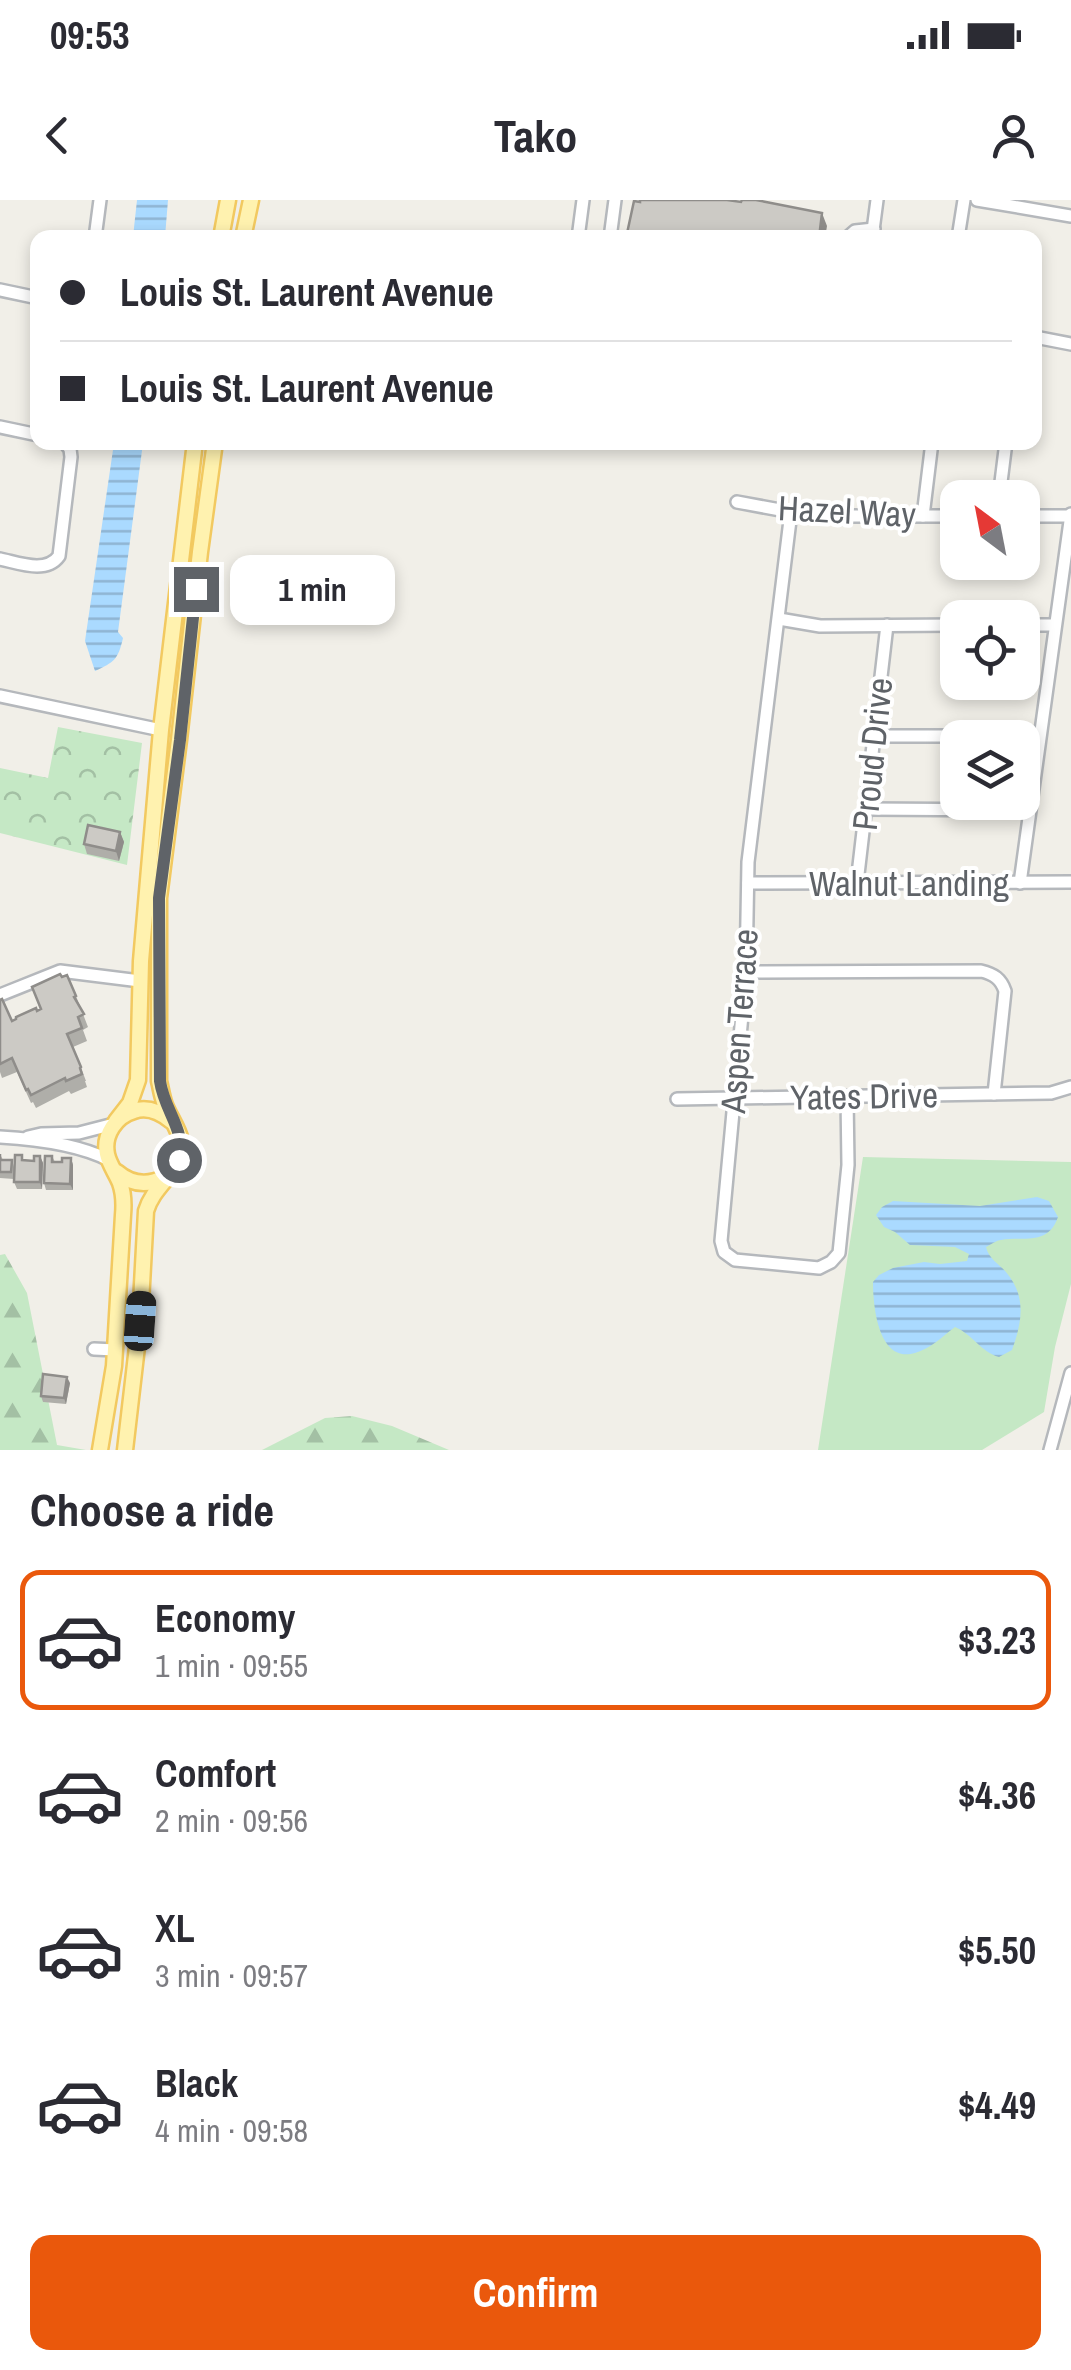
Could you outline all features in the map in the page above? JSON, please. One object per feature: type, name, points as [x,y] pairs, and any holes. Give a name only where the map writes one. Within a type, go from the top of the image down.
[{"type":"main road","points":[[222,230],[228,200]]},
{"type":"main road","points":[[245,230],[251,200]]},
{"type":"main road","points":[[101,1444],[115,1350],[124,1198],[106,1144],[137,1086],[140,982],[161,730],[194,450]]},
{"type":"main road","points":[[125,1450],[140,1321],[146,1211],[182,1151],[179,1132],[164,1104],[160,1081],[159,898],[214,450]]},
{"type":"main road","points":[[115,1123],[142,1109],[160,1113],[175,1125]]},
{"type":"main road","points":[[111,1164],[132,1182],[144,1184],[166,1177]]},
{"type":"street","points":[[96,230],[100,200]]},
{"type":"street","points":[[579,230],[584,200]]},
{"type":"street","points":[[611,230],[616,200]]},
{"type":"street","points":[[873,230],[877,200]]},
{"type":"street","points":[[959,230],[964,200]]},
{"type":"street","points":[[978,200],[1071,216]]},
{"type":"street","points":[[0,290],[30,296]]},
{"type":"street","points":[[1042,338],[1071,344]]},
{"type":"street","points":[[0,426],[30,432]]},
{"type":"street","points":[[0,559],[43,566],[52,565],[59,556],[70,450]]},
{"type":"street","points":[[923,516],[931,450]]},
{"type":"street","points":[[1001,480],[1005,450]]},
{"type":"street","name":"Hazel Way","points":[[737,502],[841,516],[940,516]]},
{"type":"street","name":"Aspen Terrace","points":[[791,512],[748,862],[746,972],[721,1241],[724,1252],[734,1260],[819,1268],[839,1252],[848,1165],[847,1097]]},
{"type":"street","points":[[1040,516],[1071,515],[1040,723]]},
{"type":"street","points":[[779,619],[820,626],[940,625]]},
{"type":"street","points":[[1040,625],[1055,625]]},
{"type":"street","name":"Proud Drive","points":[[857,883],[887,626]]},
{"type":"street","points":[[0,696],[161,730]]},
{"type":"street","points":[[873,736],[940,736]]},
{"type":"street","points":[[866,809],[940,809]]},
{"type":"street","points":[[1020,884],[1027,820]]},
{"type":"street","name":"Walnut Landing","points":[[748,884],[1071,882]]},
{"type":"street","points":[[0,995],[60,971],[140,982]]},
{"type":"street","points":[[746,972],[992,974],[1006,991],[994,1094]]},
{"type":"street","name":"Yates Drive","points":[[1051,1093],[1071,1087]]},
{"type":"street","name":"Yates Drive","points":[[677,1099],[1051,1093],[1071,1098]]},
{"type":"street","points":[[24,1138],[79,1133],[115,1123]]},
{"type":"street","points":[[0,1137],[86,1150],[111,1164]]},
{"type":"street","points":[[94,1348],[115,1350]]},
{"type":"street","points":[[1050,1450],[1071,1373]]},
{"type":"green space","points":[[58,727],[142,743],[127,865],[0,833],[0,768],[48,778]]},
{"type":"green space","points":[[863,1157],[1071,1162],[1071,1284],[1044,1412],[982,1450],[818,1450]]},
{"type":"green space","points":[[5,1254],[27,1293],[57,1445],[86,1450],[0,1450],[0,1255]]},
{"type":"green space","points":[[352,1416],[392,1426],[449,1450],[262,1450],[325,1418]]},
{"type":"water","points":[[137,200],[168,200],[166,230],[134,230]]},
{"type":"water","points":[[113,450],[142,450],[118,632],[123,638],[114,659],[95,671],[85,641]]},
{"type":"water","points":[[1037,1197],[1049,1201],[1058,1217],[1048,1232],[1035,1238],[999,1240],[986,1247],[1013,1281],[1020,1300],[1020,1320],[1012,1350],[999,1357],[993,1355],[955,1327],[921,1351],[903,1354],[893,1350],[880,1330],[873,1282],[893,1268],[924,1262],[967,1261],[969,1254],[955,1247],[910,1245],[884,1227],[876,1215],[882,1207],[893,1201],[980,1206]]},
{"type":"building","points":[[756,200],[822,213],[820,230],[628,230],[634,201]]},
{"type":"building","points":[[88,825],[120,832],[116,851],[84,844]]},
{"type":"building","points":[[60,974],[67,975],[84,1014],[78,1017],[82,1028],[67,1034],[82,1074],[31,1095],[12,1058],[0,1064],[0,1000],[12,1021],[36,1008],[37,1011],[41,1009],[32,987]]},
{"type":"building","points":[[15,1155],[34,1161],[34,1156],[40,1156],[40,1182],[14,1182]]},
{"type":"building","points":[[45,1156],[52,1156],[52,1162],[71,1158],[70,1184],[44,1183]]},
{"type":"building","points":[[0,1160],[12,1160],[11,1172],[0,1172]]},
{"type":"building","points":[[43,1374],[67,1377],[64,1398],[41,1396]]},
{"type":"route","points":[[179,1160],[182,1142],[164,1104],[160,1081],[159,898],[196,589]]}]
